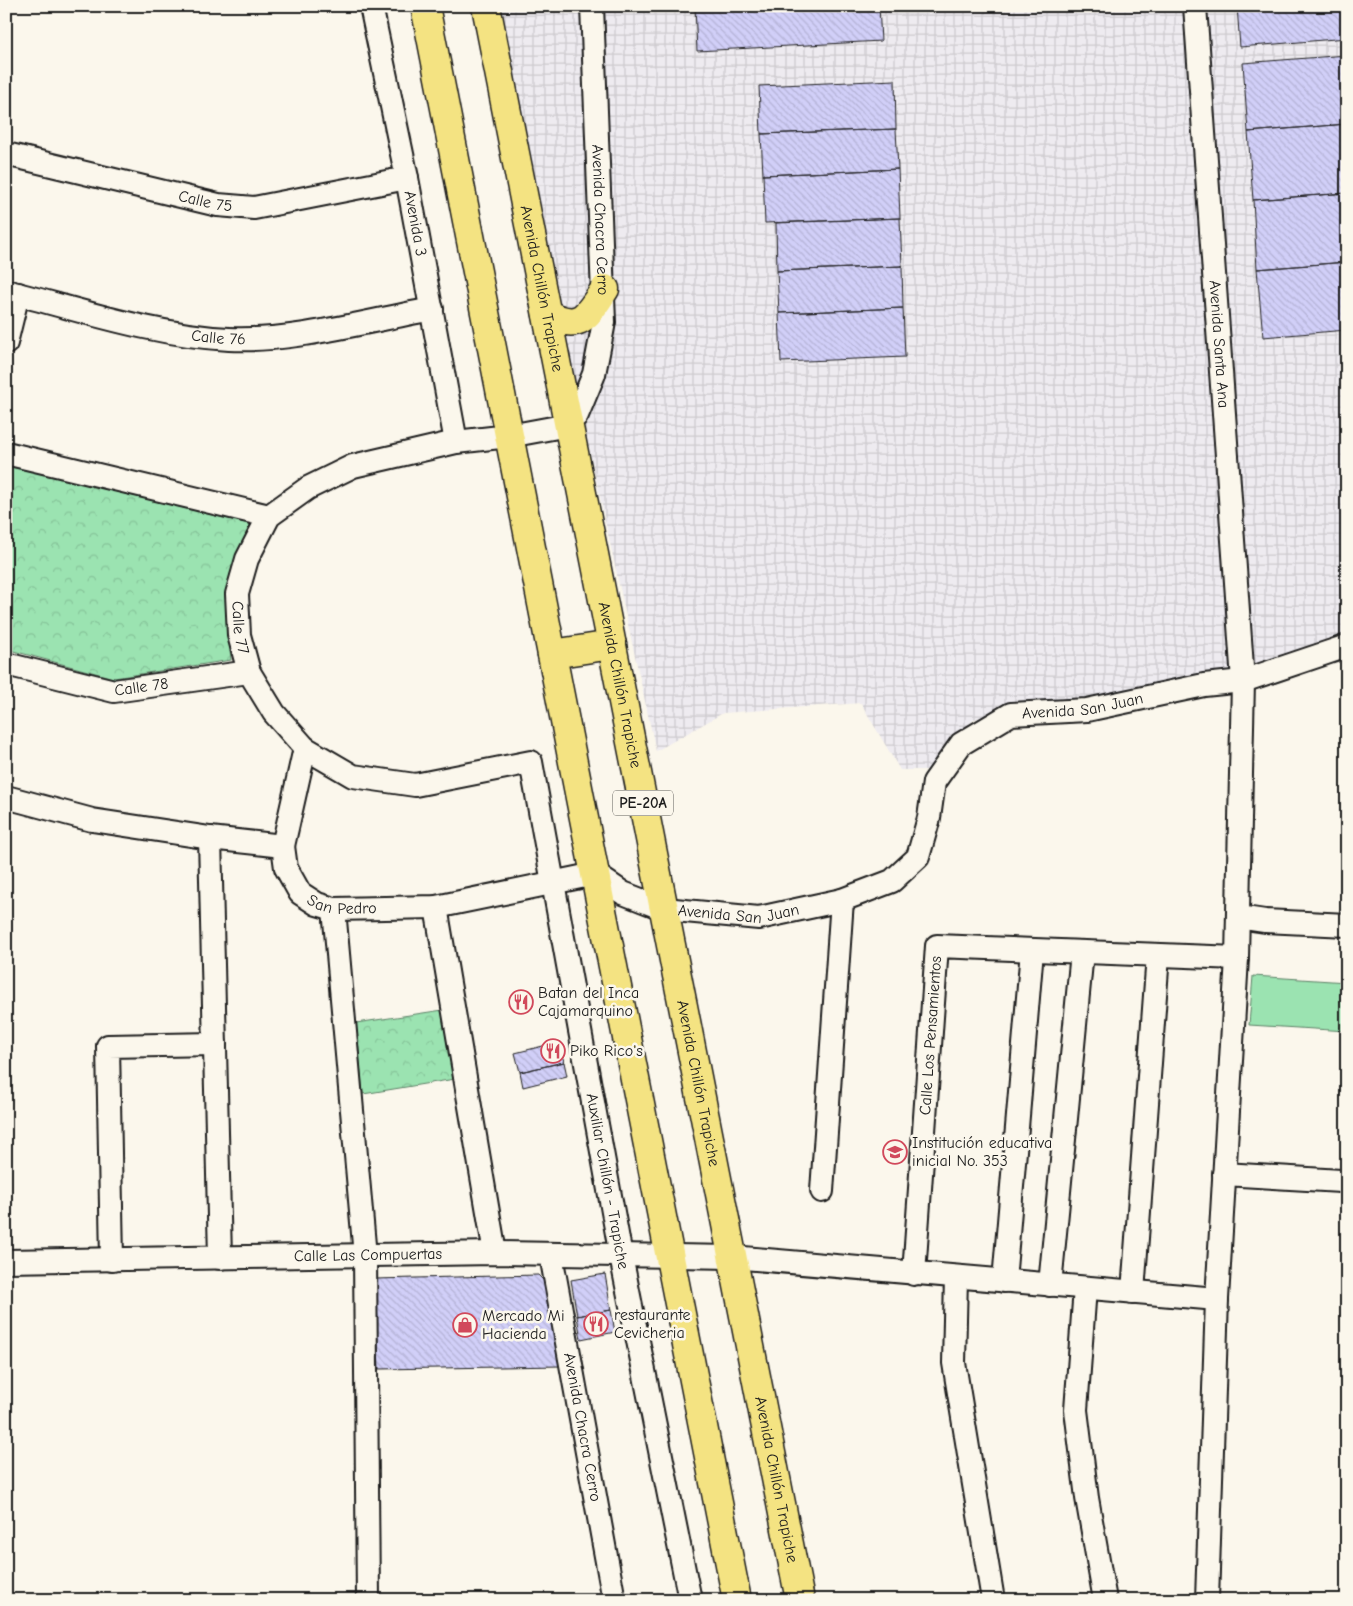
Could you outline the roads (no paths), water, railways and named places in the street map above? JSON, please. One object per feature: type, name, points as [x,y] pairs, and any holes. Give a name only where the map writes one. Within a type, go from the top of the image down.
[{"type":"main road","points":[[425,6],[737,1600]]},
{"type":"main road","name":"Avenida Chillón Trapiche","points":[[486,6],[800,1600]]},
{"type":"main road","points":[[547,314],[568,323],[577,321],[587,315],[605,289]]},
{"type":"main road","points":[[552,654],[612,645]]},
{"type":"street","name":"Avenida 3","points":[[371,6],[407,178],[456,442]]},
{"type":"street","name":"Avenida Chacra Cerro","points":[[568,424],[577,415],[594,374],[604,322],[605,289],[592,6]]},
{"type":"street","name":"Avenida Santa Ana","points":[[1195,6],[1243,680],[1237,958],[1217,1299],[1207,1600]]},
{"type":"street","name":"Calle 75","points":[[6,154],[218,205],[254,208],[407,178]]},
{"type":"street","name":"Calle 76","points":[[12,292],[170,334],[231,339],[288,336],[432,309]]},
{"type":"street","points":[[6,343],[12,292]]},
{"type":"street","name":"Calle 77","points":[[531,762],[415,785],[353,776],[305,748],[274,713],[249,672],[240,635],[237,594],[247,559],[269,516],[308,488],[353,466],[456,442],[509,436],[568,424]]},
{"type":"street","points":[[6,454],[269,516]]},
{"type":"street","name":"Avenida San Juan","points":[[595,874],[623,893],[664,910],[759,918],[842,900],[892,882],[918,857],[929,818],[934,782],[960,744],[1011,714],[1087,710],[1204,685],[1243,680],[1347,646]]},
{"type":"street","name":"Calle 78","points":[[6,664],[114,691],[249,672]]},
{"type":"street","points":[[6,797],[92,820],[210,838],[283,846],[305,748]]},
{"type":"street","name":"Auxiliar Chillón - Trapiche","points":[[531,762],[621,1256],[690,1600]]},
{"type":"street","points":[[210,838],[220,1258]]},
{"type":"street","name":"San Pedro","points":[[283,846],[286,868],[300,894],[317,904],[334,909],[436,907],[595,874]]},
{"type":"street","points":[[822,1191],[842,900]]},
{"type":"street","points":[[436,907],[495,1253]]},
{"type":"street","points":[[334,909],[365,1256],[368,1600]]},
{"type":"street","points":[[1238,917],[1265,921],[1347,925]]},
{"type":"street","name":"Calle Los Pensamientos","points":[[914,1274],[937,946],[1032,950]]},
{"type":"street","points":[[1004,1281],[1032,950],[1237,958]]},
{"type":"street","points":[[1050,1285],[1082,952]]},
{"type":"street","points":[[1133,1292],[1158,955]]},
{"type":"street","points":[[112,1260],[108,1046],[215,1044]]},
{"type":"street","points":[[1224,1174],[1341,1181]]},
{"type":"street","name":"Calle Las Compuertas","points":[[6,1261],[495,1253],[732,1257],[1217,1299]]},
{"type":"street","name":"Avenida Chacra Cerro","points":[[551,1255],[614,1600]]},
{"type":"street","points":[[956,1277],[954,1363],[993,1600]]},
{"type":"street","points":[[1085,1288],[1076,1410],[1087,1498],[1105,1600]]},
{"type":"place","name":"Batan del Inca Cajamarquino","points":[[521,1002]]},
{"type":"place","name":"Piko Rico's","points":[[553,1051]]},
{"type":"place","name":"Institución educativa inicial No. 353","points":[[895,1152]]},
{"type":"place","name":"restaurante Cevicheria","points":[[596,1324]]},
{"type":"place","name":"Mercado Mi Hacienda","points":[[465,1325]]}]
